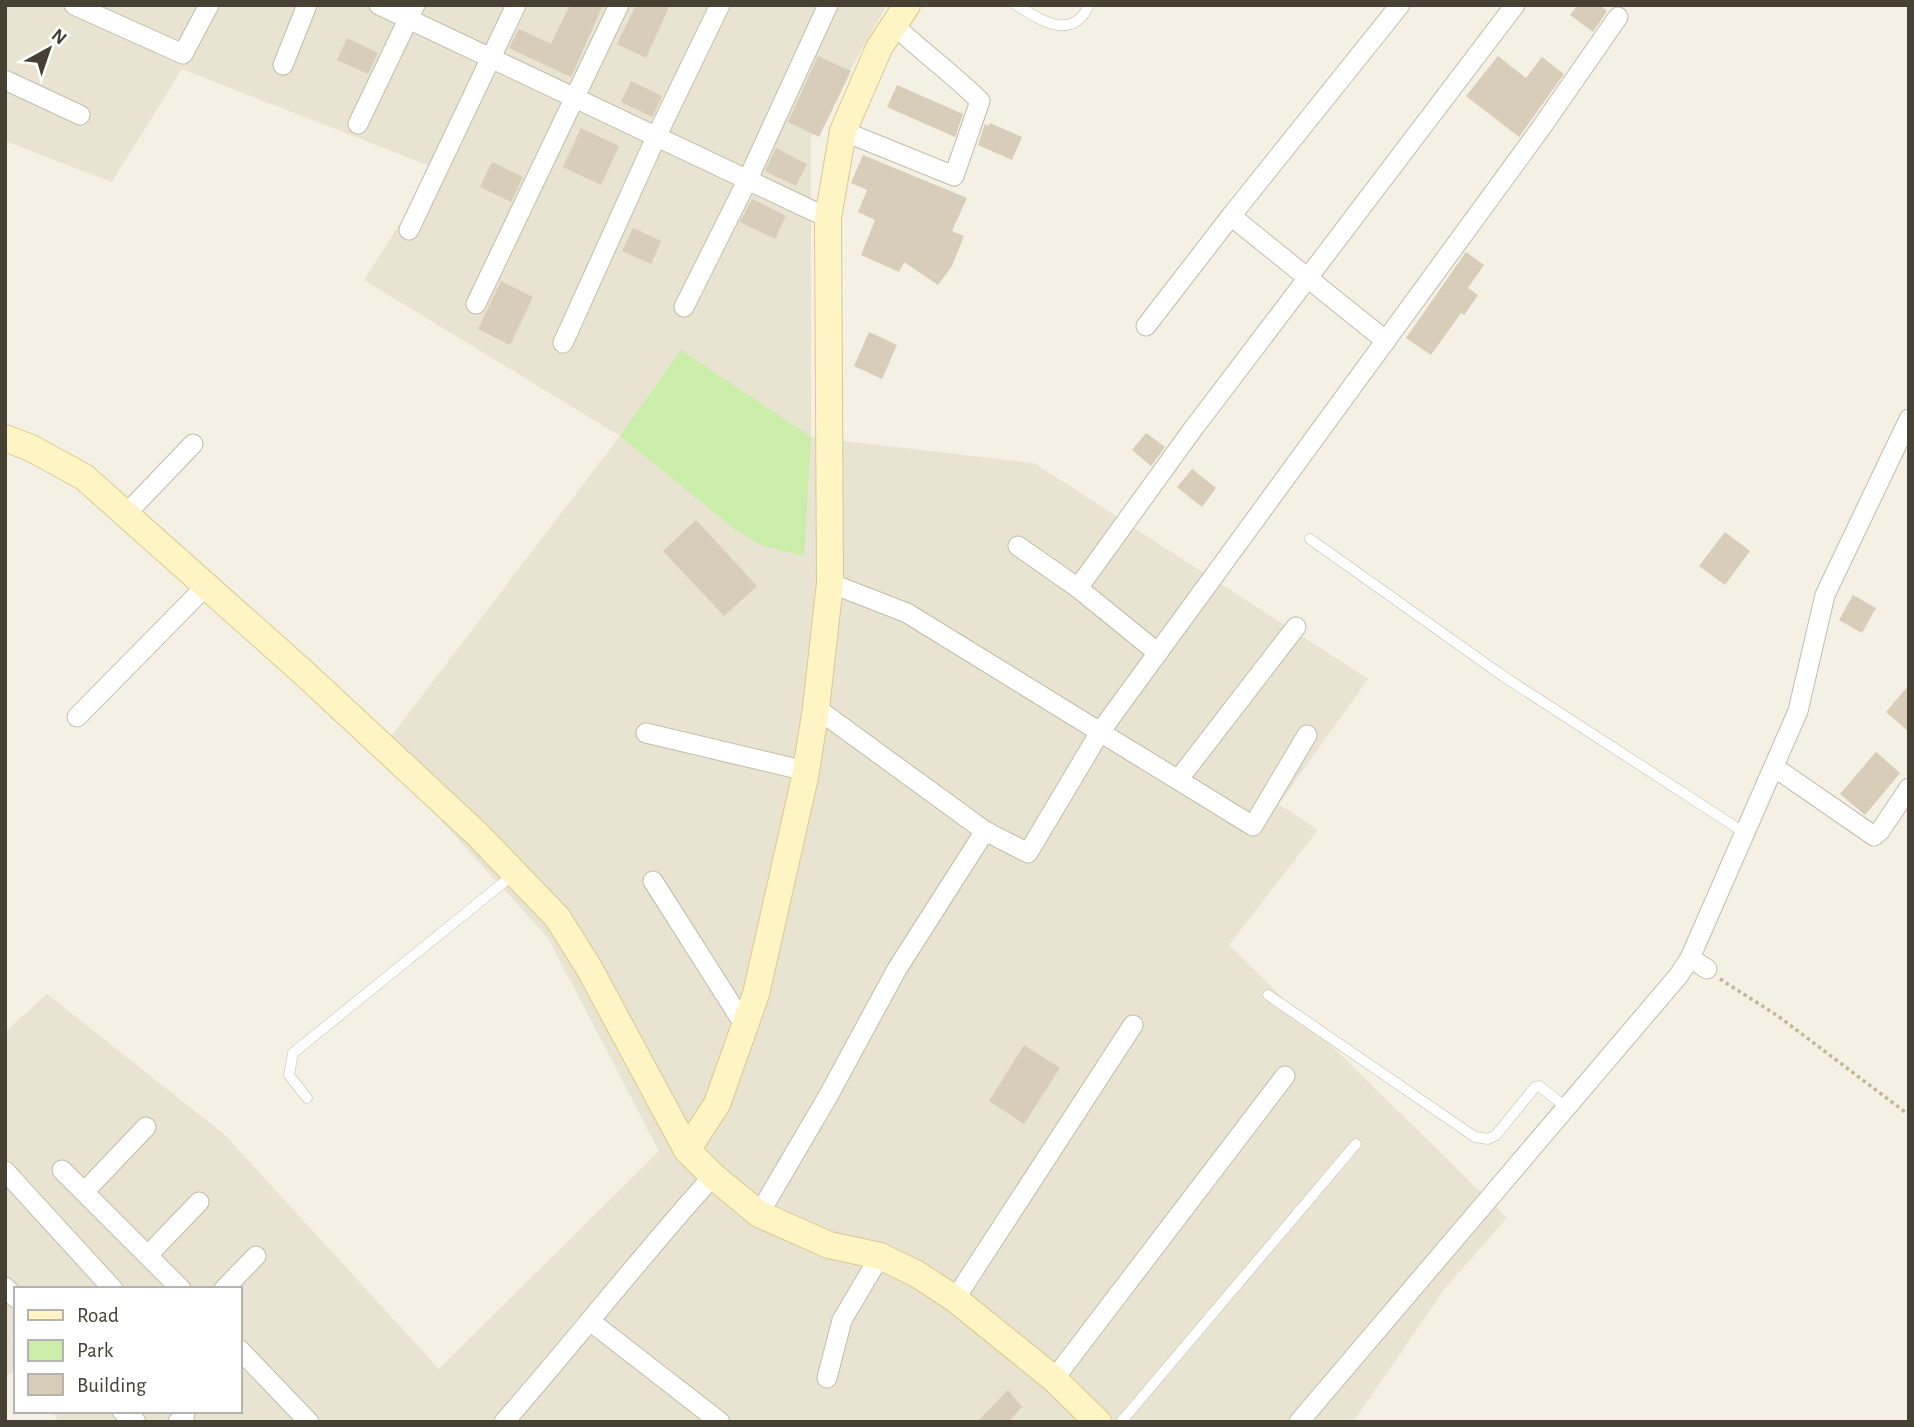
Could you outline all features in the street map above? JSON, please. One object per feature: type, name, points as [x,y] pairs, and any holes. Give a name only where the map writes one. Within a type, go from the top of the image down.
[{"type":"street","points":[[74,5],[98,10],[183,54],[209,5]]},
{"type":"street","points":[[283,65],[307,5]]},
{"type":"street","points":[[379,5],[412,13],[492,58],[828,218]]},
{"type":"street","points":[[409,230],[516,5]]},
{"type":"street","points":[[476,304],[619,5]]},
{"type":"street","points":[[563,343],[657,135],[720,5]]},
{"type":"street","points":[[684,307],[748,178],[828,5]]},
{"type":"street","points":[[1146,326],[1401,5]]},
{"type":"street","points":[[1078,588],[1193,429],[1515,5]]},
{"type":"street","points":[[358,124],[412,13]]},
{"type":"street","points":[[687,1150],[717,1104],[756,994],[806,771],[816,708],[830,583],[828,218],[843,131],[879,48],[901,15],[918,48],[958,79],[980,101],[954,176],[843,131]]},
{"type":"street","points":[[816,708],[985,831],[1028,853],[1100,732],[1541,128],[1618,16]]},
{"type":"street","points":[[5,80],[80,116]]},
{"type":"street","points":[[1231,216],[1386,341]]},
{"type":"street","points":[[1299,1422],[1679,975],[1690,957],[1798,711],[1825,595],[1909,419]]},
{"type":"street","points":[[5,438],[31,448],[85,477],[305,674],[477,834],[557,917],[687,1150],[713,1176],[759,1214],[829,1245],[880,1256],[917,1273],[955,1299],[1054,1379],[1098,1422]]},
{"type":"street","points":[[125,514],[193,444]]},
{"type":"street","points":[[1018,546],[1078,588],[1158,653]]},
{"type":"street","points":[[830,583],[907,613],[1253,826],[1307,735]]},
{"type":"street","points":[[77,717],[206,586]]},
{"type":"street","points":[[1178,780],[1296,627]]},
{"type":"street","points":[[646,733],[806,771]]},
{"type":"street","points":[[1774,767],[1874,836],[1909,788]]},
{"type":"street","points":[[759,1214],[827,1098],[897,969],[985,831]]},
{"type":"street","points":[[653,881],[745,1026]]},
{"type":"street","points":[[1690,957],[1707,970]]},
{"type":"street","points":[[955,1299],[1133,1025]]},
{"type":"street","points":[[1054,1379],[1285,1076]]},
{"type":"street","points":[[84,1192],[146,1127]]},
{"type":"street","points":[[62,1170],[179,1287]]},
{"type":"street","points":[[5,1171],[111,1287]]},
{"type":"street","points":[[504,1422],[653,1242],[713,1176]]},
{"type":"street","points":[[148,1255],[199,1202]]},
{"type":"street","points":[[226,1287],[256,1256]]},
{"type":"street","points":[[827,1378],[842,1320],[880,1256]]},
{"type":"street","points":[[590,1321],[720,1422]]},
{"type":"street","points":[[242,1352],[309,1422]]},
{"type":"lane","points":[[1016,5],[1046,22],[1063,26],[1075,24],[1085,14],[1089,5]]},
{"type":"lane","points":[[1310,539],[1503,676],[1745,833]]},
{"type":"lane","points":[[307,1098],[289,1075],[293,1053],[514,873]]},
{"type":"lane","points":[[1268,995],[1475,1137],[1488,1139],[1496,1135],[1535,1087],[1539,1086],[1566,1107]]},
{"type":"lane","points":[[1121,1422],[1356,1144]]},
{"type":"path","points":[[1707,970],[1778,1016],[1909,1115]]},
{"type":"shaded area","points":[[5,5],[887,5],[811,139],[811,437],[1034,463],[1368,679],[1279,804],[1318,830],[1229,945],[1507,1218],[1446,1287],[1353,1422],[60,1422],[53,1413],[242,1413],[242,1287],[14,1287],[14,1371],[5,1377],[5,1032],[47,994],[225,1135],[439,1369],[659,1151],[548,938],[379,752],[620,436],[364,280],[435,168],[182,69],[112,182],[5,141]]},
{"type":"green space","points":[[681,350],[811,437],[804,556],[761,545],[736,530],[620,436]]},
{"type":"building","points":[[570,5],[603,5],[571,77],[509,48],[519,29],[551,44]]},
{"type":"building","points":[[636,5],[670,5],[646,58],[617,44]]},
{"type":"building","points":[[1578,5],[1599,5],[1607,11],[1593,32],[1570,15]]},
{"type":"building","points":[[347,38],[378,53],[368,74],[337,60]]},
{"type":"building","points":[[818,56],[851,71],[819,137],[788,122]]},
{"type":"building","points":[[1498,56],[1526,78],[1542,57],[1564,74],[1519,137],[1466,96]]},
{"type":"building","points":[[631,81],[662,96],[652,117],[621,102]]},
{"type":"building","points":[[897,85],[963,114],[955,137],[887,107]]},
{"type":"building","points":[[990,123],[1022,137],[1012,160],[978,145],[985,124],[989,126]]},
{"type":"building","points":[[581,128],[619,146],[601,185],[563,167]]},
{"type":"building","points":[[776,148],[807,164],[796,186],[765,171]]},
{"type":"building","points":[[863,155],[967,198],[952,231],[964,236],[952,266],[938,285],[904,262],[899,272],[861,255],[875,220],[858,212],[867,190],[851,183]]},
{"type":"building","points":[[492,162],[523,177],[511,202],[480,187]]},
{"type":"building","points":[[752,199],[786,216],[775,239],[740,222]]},
{"type":"building","points":[[633,228],[661,241],[651,264],[622,251]]},
{"type":"building","points":[[1466,252],[1484,265],[1468,288],[1478,295],[1464,315],[1461,313],[1431,355],[1406,338]]},
{"type":"building","points":[[501,281],[533,297],[510,345],[478,329]]},
{"type":"building","points":[[869,332],[897,345],[882,379],[854,366]]},
{"type":"building","points":[[1146,433],[1165,447],[1151,466],[1132,450]]},
{"type":"building","points":[[1192,469],[1216,488],[1202,507],[1177,487]]},
{"type":"building","points":[[696,520],[757,586],[724,616],[663,551]]},
{"type":"building","points":[[1725,532],[1750,551],[1725,585],[1699,566]]},
{"type":"building","points":[[1853,595],[1876,608],[1862,633],[1839,620]]},
{"type":"building","points":[[1909,685],[1909,732],[1886,712]]},
{"type":"building","points":[[1876,752],[1900,773],[1865,815],[1840,794]]},
{"type":"building","points":[[1024,1045],[1060,1068],[1024,1124],[989,1101]]},
{"type":"building","points":[[1008,1390],[1022,1407],[1008,1422],[977,1422]]}]
